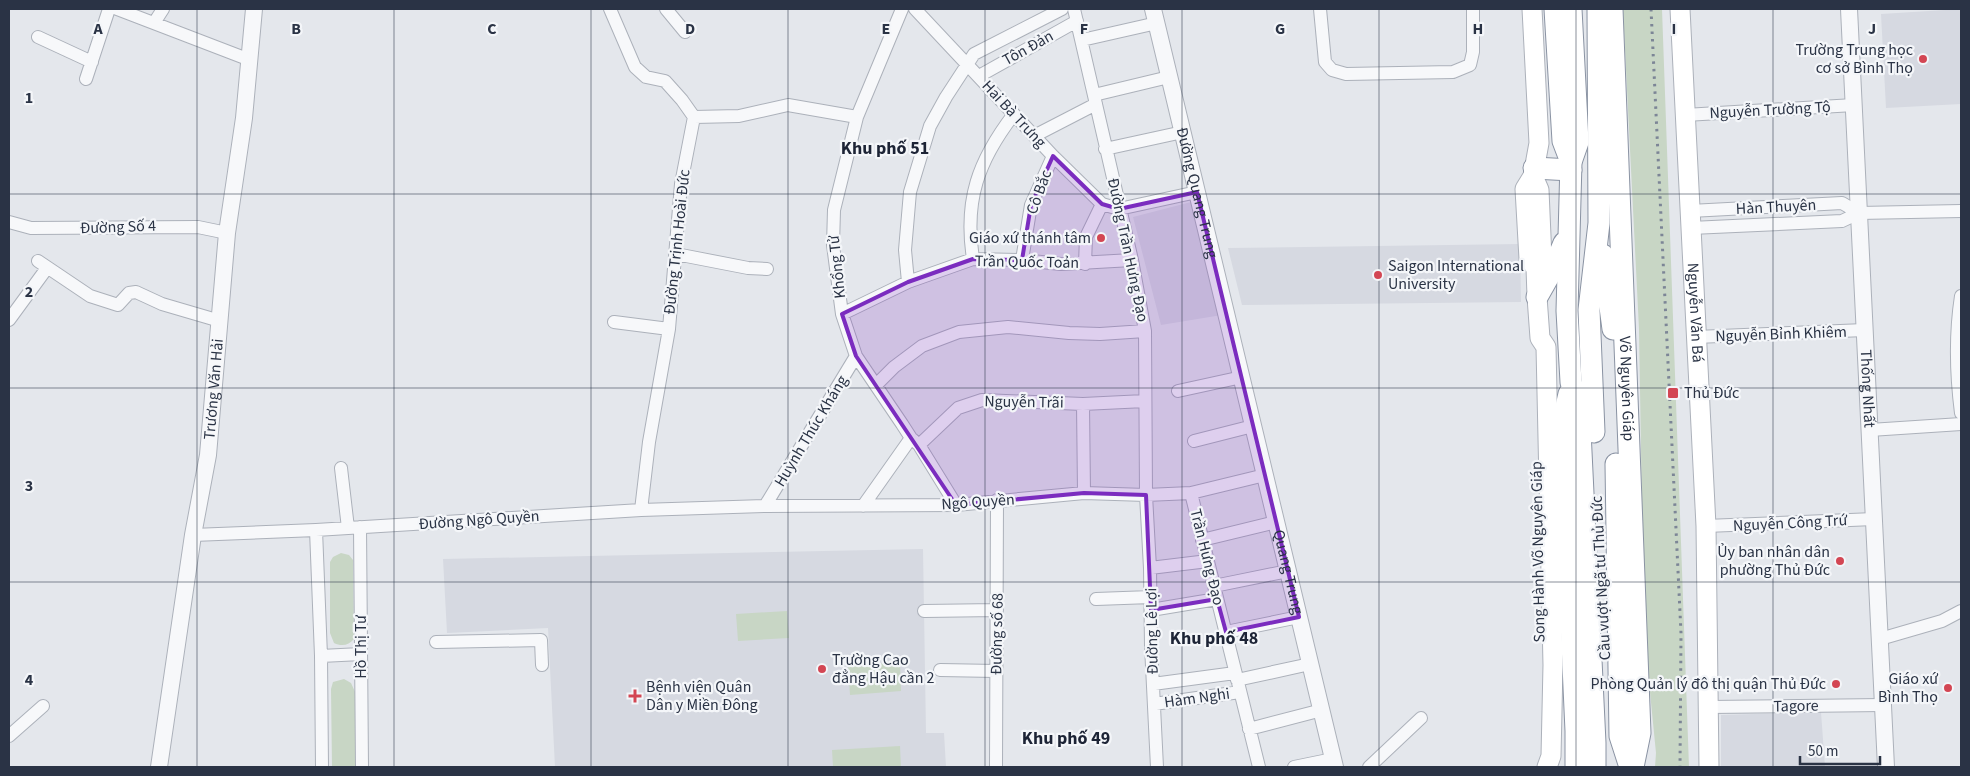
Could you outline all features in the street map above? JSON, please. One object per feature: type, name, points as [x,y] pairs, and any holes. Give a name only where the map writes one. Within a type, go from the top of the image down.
[{"type":"highway","name":"Võ Nguyên Giáp","points":[[1555,9],[1563,142],[1571,166]]},
{"type":"highway","name":"Võ Nguyên Giáp","points":[[1571,9],[1578,142],[1571,166],[1567,311],[1579,387]]},
{"type":"highway","name":"Võ Nguyên Giáp","points":[[1603,11],[1614,33],[1640,733],[1632,767]]},
{"type":"highway","name":"Võ Nguyên Giáp","points":[[1576,767],[1565,488],[1564,411],[1579,387],[1599,223],[1603,11]]},
{"type":"highway","points":[[1533,172],[1571,166]]},
{"type":"highway","name":"Võ Nguyên Giáp","points":[[1599,223],[1614,342],[1620,736],[1632,767]]},
{"type":"highway","points":[[1537,297],[1554,267],[1568,234]]},
{"type":"highway","name":"Cầu vượt Ngã tư Thủ Đức","points":[[1579,387],[1595,743],[1594,767]]},
{"type":"highway","name":"Cầu vượt Ngã tư Thủ Đức","points":[[1579,387],[1608,743],[1608,767]]},
{"type":"main road","points":[[1519,9],[1526,145],[1533,172]]},
{"type":"main road","name":"Song Hành Võ Nguyên Giáp","points":[[1532,9],[1539,143],[1533,172],[1525,189],[1529,259],[1536,268],[1540,338],[1535,344],[1536,436],[1543,756],[1546,767]]},
{"type":"main road","name":"Nguyễn Văn Bá","points":[[1680,9],[1706,526],[1709,767]]},
{"type":"street","points":[[86,79],[109,9]]},
{"type":"street","points":[[117,9],[250,60]]},
{"type":"street","points":[[154,23],[163,9]]},
{"type":"street","name":"Trương Văn Hải","points":[[159,767],[193,535],[208,455],[227,234],[250,60],[254,9]]},
{"type":"street","points":[[610,9],[635,67],[646,78],[665,81],[682,100],[694,118],[739,116],[788,105],[857,117]]},
{"type":"street","points":[[666,9],[685,32]]},
{"type":"street","name":"Khổng Tử","points":[[902,9],[857,117],[834,210],[833,245],[842,314],[856,356],[915,441],[956,505]]},
{"type":"street","name":"Hai Bà Trưng","points":[[915,9],[1053,156],[1102,204],[1120,209]]},
{"type":"street","points":[[908,282],[904,250],[910,192],[930,126],[946,97],[974,54],[1062,9]]},
{"type":"street","points":[[1320,9],[1325,62],[1332,70],[1346,74],[1453,72],[1470,65],[1474,52],[1473,9]]},
{"type":"street","name":"Thống Nhất","points":[[1849,9],[1886,767]]},
{"type":"street","name":"Đường Trần Hưng Đạo","points":[[1076,15],[1105,149],[1132,260],[1145,331],[1146,495]]},
{"type":"street","name":"Tôn Đản","points":[[979,76],[1076,15]]},
{"type":"street","points":[[1082,40],[1155,16]]},
{"type":"street","name":"Đường Quang Trung","points":[[1155,16],[1242,377]]},
{"type":"street","points":[[38,37],[92,62]]},
{"type":"street","points":[[1034,136],[1095,100],[1170,77]]},
{"type":"street","name":"Nguyễn Trường Tộ","points":[[1685,115],[1854,105]]},
{"type":"street","points":[[973,259],[969,217],[973,190],[988,154],[1000,132],[1014,114]]},
{"type":"street","name":"Đường Trịnh Hoài Đức","points":[[641,510],[649,442],[669,329],[681,184],[694,118]]},
{"type":"street","points":[[1105,149],[1183,132]]},
{"type":"street","name":"Cô Bắc","points":[[1022,260],[1031,205],[1053,156]]},
{"type":"street","points":[[1120,209],[1197,192]]},
{"type":"street","name":"Hàn Thuyên","points":[[1691,220],[1842,203],[1859,213]]},
{"type":"street","points":[[1085,264],[1086,236],[1102,204]]},
{"type":"street","name":"Hàn Thuyên","points":[[1691,220],[1842,221],[1859,213],[1961,211]]},
{"type":"street","name":"Đường Số 4","points":[[9,222],[31,228],[198,227],[227,234]]},
{"type":"street","points":[[676,254],[748,268],[767,269]]},
{"type":"street","name":"Trần Quốc Toản","points":[[842,314],[908,282],[973,259],[1022,260],[1061,264],[1132,260]]},
{"type":"street","points":[[9,320],[42,264],[90,296],[117,305],[122,303],[129,293],[136,292],[162,304],[220,321]]},
{"type":"street","points":[[1961,296],[1956,377],[1961,413]]},
{"type":"street","points":[[614,322],[669,329]]},
{"type":"street","points":[[876,385],[894,367],[922,346],[959,332],[1008,327],[1100,334],[1145,331]]},
{"type":"street","name":"Nguyễn Bỉnh Khiêm","points":[[1696,337],[1865,330]]},
{"type":"street","name":"Huỳnh Thúc Kháng","points":[[765,506],[856,356]]},
{"type":"street","points":[[1178,391],[1242,377]]},
{"type":"street","name":"Quang Trung","points":[[1242,377],[1334,763]]},
{"type":"street","name":"Nguyễn Trãi","points":[[862,506],[915,441],[958,408],[982,400],[1084,404],[1145,401]]},
{"type":"street","points":[[1084,404],[1084,492]]},
{"type":"street","points":[[1870,430],[1961,424]]},
{"type":"street","points":[[1194,441],[1253,426]]},
{"type":"street","name":"Hồ Thị Tư","points":[[342,468],[354,528],[361,654],[362,767]]},
{"type":"street","name":"Ngô Quyền","points":[[765,506],[956,505],[1084,492],[1146,495],[1191,493],[1265,475]]},
{"type":"street","name":"Trần Hưng Đạo","points":[[1191,493],[1259,767]]},
{"type":"street","name":"Đường Lê Lợi","points":[[1146,495],[1157,767]]},
{"type":"street","name":"Đường số 68","points":[[996,767],[997,500]]},
{"type":"street","name":"Đường Ngô Quyền","points":[[193,535],[354,528],[641,510],[765,506]]},
{"type":"street","name":"Nguyễn Công Trứ","points":[[1706,526],[1874,519]]},
{"type":"street","points":[[1202,540],[1276,522]]},
{"type":"street","points":[[316,530],[321,656],[322,767]]},
{"type":"street","points":[[1150,568],[1208,561]]},
{"type":"street","points":[[1214,586],[1288,571]]},
{"type":"street","points":[[1096,599],[1151,603],[1217,599]]},
{"type":"street","points":[[924,611],[997,610]]},
{"type":"street","points":[[1880,639],[1942,621],[1961,611]]},
{"type":"street","points":[[1226,632],[1299,617]]},
{"type":"street","points":[[436,642],[540,640],[542,665]]},
{"type":"street","points":[[321,656],[361,654]]},
{"type":"street","points":[[1153,684],[1237,682],[1310,664]]},
{"type":"street","points":[[940,670],[996,671]]},
{"type":"street","name":"Hàm Nghi","points":[[1154,704],[1237,682]]},
{"type":"street","name":"Tagore","points":[[1709,707],[1883,705]]},
{"type":"street","points":[[9,736],[43,706]]},
{"type":"street","points":[[1249,729],[1322,710]]},
{"type":"street","points":[[1369,767],[1421,718]]},
{"type":"street","points":[[1294,767],[1334,763]]},
{"type":"highlighted area","points":[[1053,156],[1102,204],[1119,209],[1197,192],[1299,617],[1226,632],[1217,599],[1151,610],[1146,495],[1084,493],[956,505],[856,356],[842,314],[908,282],[973,259],[1022,260],[1031,205]]},
{"type":"shaded area","name":"Trường Trung học cơ sở Bình Thọ","points":[[1961,9],[1961,104],[1886,108],[1881,14]]},
{"type":"shaded area","points":[[1191,202],[1222,315],[1161,325],[1133,217]]},
{"type":"shaded area","name":"Saigon International University","points":[[1520,244],[1521,302],[1242,305],[1228,248]]},
{"type":"shaded area","points":[[923,549],[926,733],[944,733],[946,767],[555,767],[548,628],[447,633],[443,559]]},
{"type":"shaded area","points":[[1821,712],[1825,767],[1721,767],[1721,715]]},
{"type":"green space","points":[[1623,9],[1662,9],[1689,767],[1655,767],[1656,753],[1644,632],[1639,329]]},
{"type":"green space","points":[[341,553],[349,555],[353,560],[354,639],[350,643],[343,645],[334,643],[330,633],[330,562],[333,557]]},
{"type":"green space","points":[[787,611],[789,638],[738,641],[736,614]]},
{"type":"green space","points":[[900,662],[901,691],[850,695],[848,666]]},
{"type":"green space","points":[[344,679],[351,683],[356,694],[356,767],[332,767],[331,689],[333,682]]},
{"type":"green space","points":[[900,746],[901,767],[833,767],[832,750]]},
{"type":"railway","points":[[1651,9],[1681,633],[1680,767]]},
{"type":"place","name":"Trường Trung học cơ sở Bình Thọ","points":[[1923,59]]},
{"type":"place","name":"Giáo xứ thánh tâm","points":[[1101,238]]},
{"type":"place","name":"Saigon International University","points":[[1378,275]]},
{"type":"place","name":"Thủ Đức","points":[[1673,393]]},
{"type":"place","name":"Ủy ban nhân dân phường Thủ Đức","points":[[1840,561]]},
{"type":"place","name":"Trường Cao đẳng Hậu cần 2","points":[[822,669]]},
{"type":"place","name":"Phòng Quản lý đô thị quận Thủ Đức","points":[[1836,684]]},
{"type":"place","name":"Giáo xứ Bình Thọ","points":[[1948,688]]},
{"type":"place","name":"Bệnh viện Quân Dân y Miền Đông","points":[[635,696]]},
{"type":"district","name":"Khu phố 51","points":[[885,148]]},
{"type":"district","name":"Khu phố 48","points":[[1214,638]]},
{"type":"district","name":"Khu phố 49","points":[[1066,738]]}]
